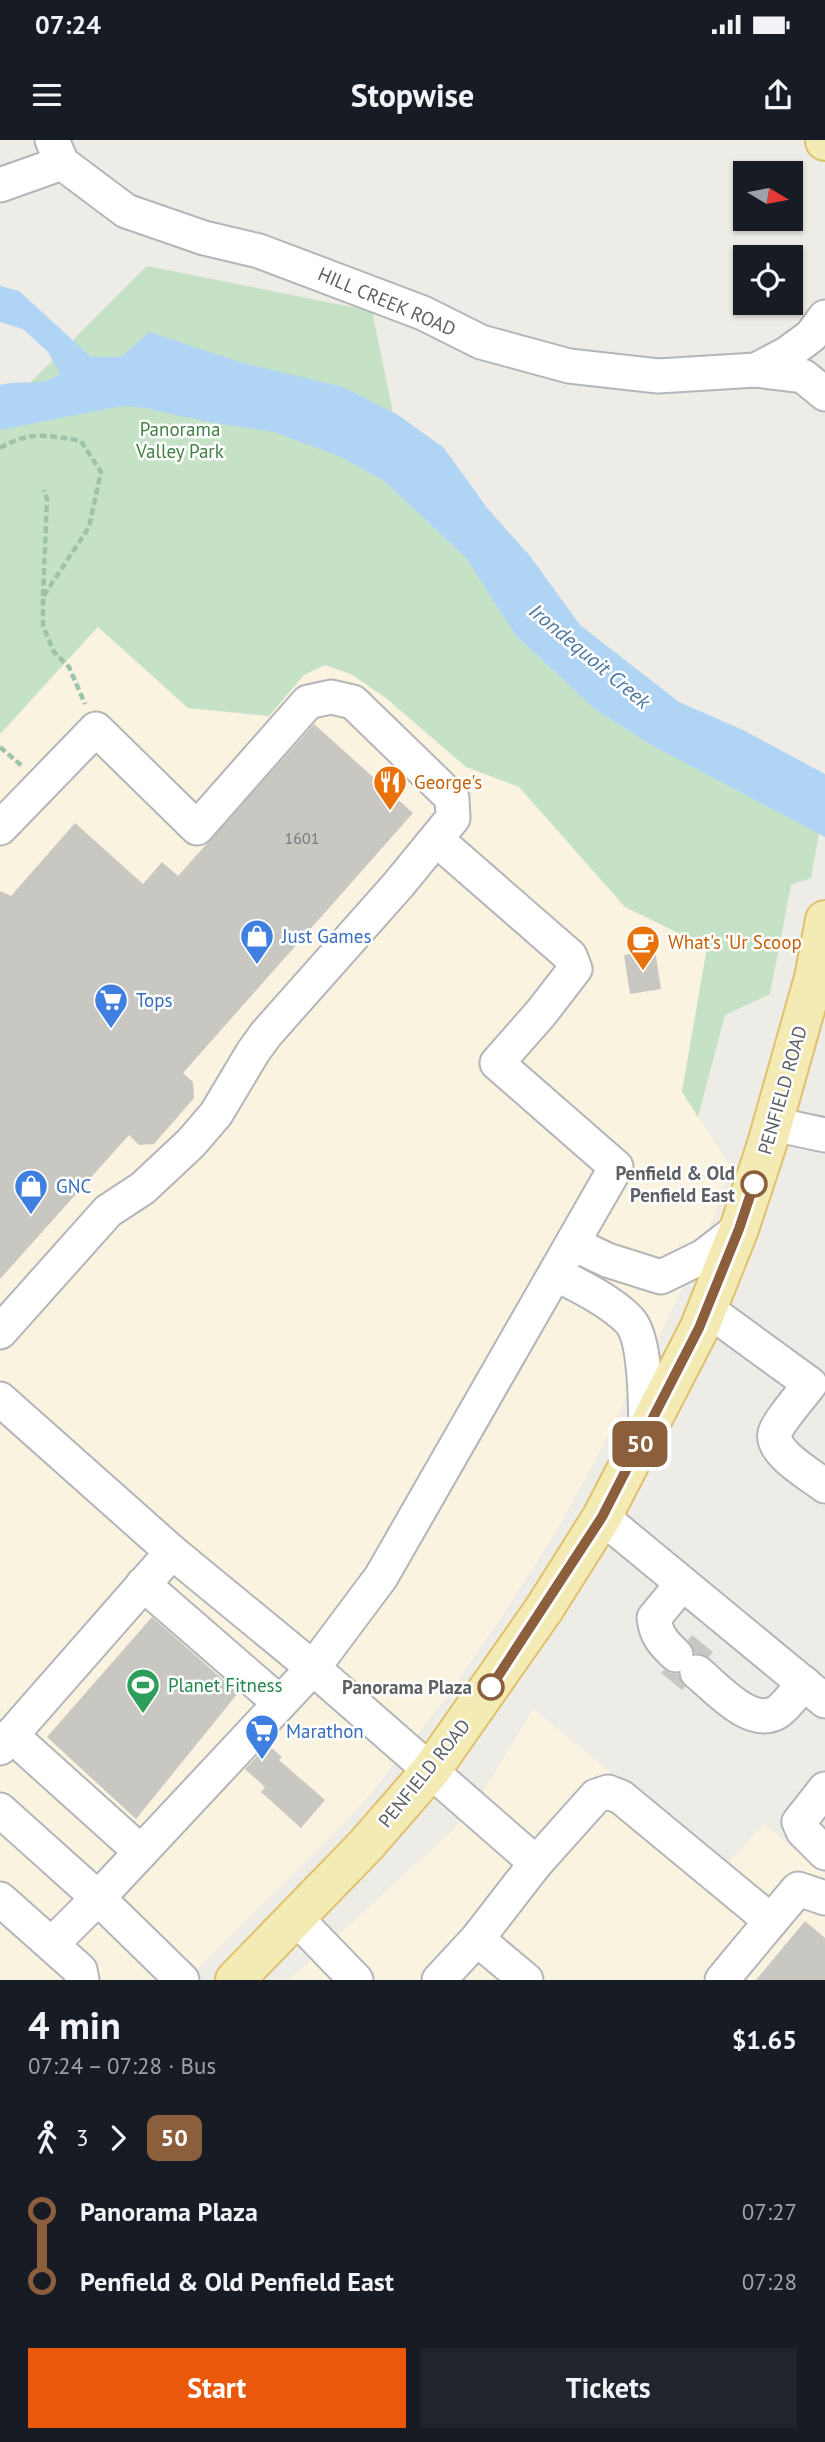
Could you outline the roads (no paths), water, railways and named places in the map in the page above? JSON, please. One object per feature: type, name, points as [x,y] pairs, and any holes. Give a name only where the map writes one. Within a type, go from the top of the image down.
[{"type":"main road","name":"PENFIELD ROAD","points":[[234,1980],[297,1919],[432,1769],[529,1632],[602,1517],[707,1309],[739,1229],[814,978],[825,920]]},
{"type":"street","points":[[0,185],[57,151]]},
{"type":"street","name":"HILL CREEK ROAD","points":[[57,151],[126,211],[204,238],[272,255],[423,313],[481,342],[569,366],[658,376],[756,370],[803,376],[825,394]]},
{"type":"street","name":"HILL CREEK ROAD","points":[[756,370],[811,337],[825,317]]},
{"type":"street","points":[[0,828],[96,729],[197,828],[308,702],[331,697],[352,702],[452,798],[453,818],[437,840],[267,1034],[253,1052],[216,1114],[150,1181],[108,1212],[0,1332]]},
{"type":"street","points":[[52,1944],[313,1668],[381,1577],[616,1167],[497,1062],[541,1013],[575,969],[570,956],[437,840]]},
{"type":"street","points":[[772,1124],[825,1135]]},
{"type":"street","points":[[574,1244],[607,1260],[661,1277],[704,1256],[739,1229]]},
{"type":"street","points":[[556,1274],[598,1296],[632,1322],[643,1359],[646,1431]]},
{"type":"street","points":[[707,1309],[810,1384],[775,1432],[775,1443],[781,1452],[825,1486]]},
{"type":"street","points":[[0,1399],[172,1552],[432,1769],[536,1863]]},
{"type":"street","points":[[602,1517],[815,1692],[764,1717],[750,1715],[664,1644],[656,1632],[654,1618],[682,1584]]},
{"type":"street","points":[[141,1852],[6,1741],[172,1552]]},
{"type":"street","points":[[143,1584],[280,1703]]},
{"type":"street","points":[[825,1789],[799,1822],[803,1831],[825,1853]]},
{"type":"street","points":[[439,1980],[477,1939],[536,1863],[596,1796],[608,1791],[621,1797],[771,1921]]},
{"type":"street","points":[[0,1810],[98,1898],[182,1980]]},
{"type":"street","points":[[722,1980],[798,1889],[825,1898]]},
{"type":"street","points":[[0,1899],[80,1970],[82,1980]]},
{"type":"street","points":[[297,1919],[356,1980]]},
{"type":"street","points":[[477,1939],[526,1980]]},
{"type":"water","name":"Irondequoit Creek","points":[[0,286],[19,291],[91,357],[121,357],[149,332],[240,362],[343,387],[398,415],[444,448],[487,508],[530,556],[580,625],[679,702],[743,730],[825,774],[825,837],[651,745],[596,710],[516,636],[466,558],[384,481],[341,457],[274,432],[122,406],[0,430],[0,385],[45,381],[60,374],[48,352],[23,329],[0,322]]},
{"type":"place","name":"George's","points":[[390,812]]},
{"type":"place","name":"Just Games","points":[[257,966]]},
{"type":"place","name":"What's 'Ur Scoop","points":[[643,972]]},
{"type":"place","name":"Tops","points":[[111,1030]]},
{"type":"place","name":"Penfield & Old Penfield East","points":[[754,1184]]},
{"type":"place","name":"GNC","points":[[31,1216]]},
{"type":"place","name":"Panorama Plaza","points":[[491,1687]]},
{"type":"place","name":"Planet Fitness","points":[[143,1715]]},
{"type":"place","name":"Marathon","points":[[262,1761]]},
{"type":"park label","name":"Panorama Valley Park","points":[[180,440]]}]
